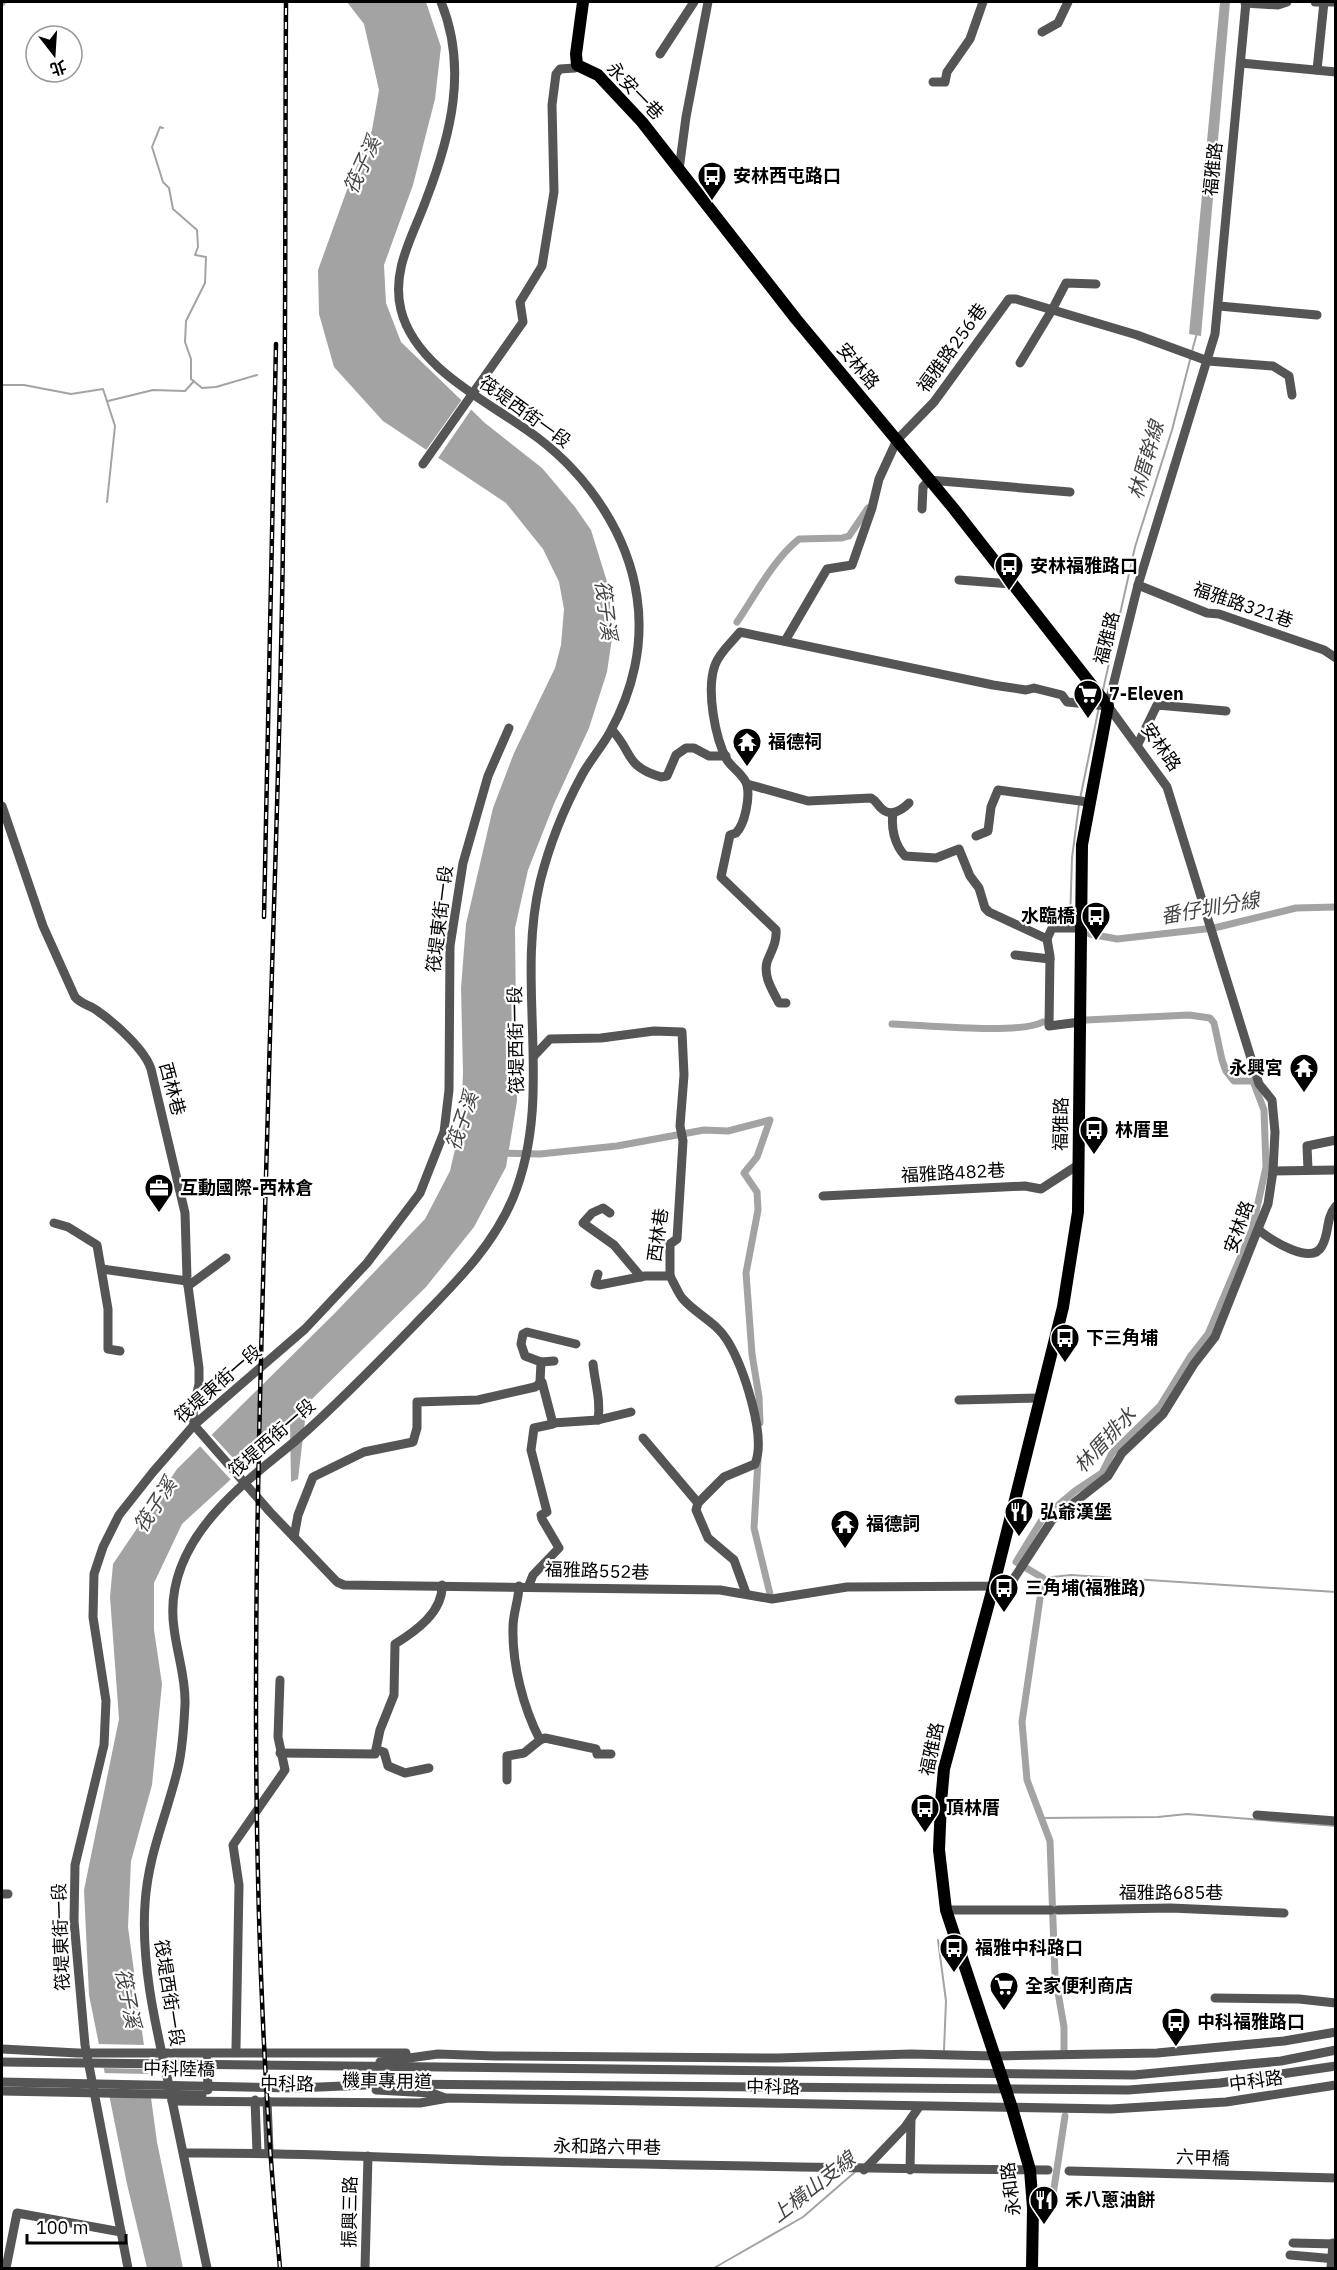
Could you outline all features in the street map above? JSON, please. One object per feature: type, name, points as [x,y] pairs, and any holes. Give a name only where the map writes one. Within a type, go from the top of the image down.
[{"type":"main road","name":"永安一巷","points":[[584,2],[576,54],[577,65],[598,75],[621,97],[679,170]]},
{"type":"main road","name":"安林路","points":[[679,170],[796,319],[897,440],[1102,702]]},
{"type":"main road","name":"福雅路","points":[[1012,2108],[946,1910],[939,1850],[944,1769],[994,1584],[1063,1307],[1078,1212],[1083,801],[1102,702]]},
{"type":"main road","name":"永和路","points":[[1012,2108],[1030,2170],[1033,2208],[1032,2268]]},
{"type":"street","name":"筏堤西街一段","points":[[207,2268],[154,2012],[143,1937],[150,1858],[181,1751],[186,1698],[174,1631],[173,1599],[180,1567],[190,1546],[243,1482],[305,1432],[371,1369],[488,1245],[509,1207],[525,1165],[536,1089],[530,961],[540,881],[556,831],[578,783],[612,730],[630,685],[638,644],[636,590],[623,546],[609,518],[583,481],[556,452],[471,396],[415,341],[403,318],[398,294],[402,260],[441,160],[454,97],[455,53],[441,2]]},
{"type":"street","points":[[660,54],[694,2]]},
{"type":"street","points":[[679,170],[686,117],[708,2]]},
{"type":"street","points":[[933,82],[945,82],[947,72],[970,39],[983,2]]},
{"type":"street","points":[[1042,32],[1058,23],[1068,2]]},
{"type":"street","points":[[1245,2],[1278,5],[1287,2]]},
{"type":"street","name":"福雅路","points":[[1102,702],[1208,361],[1219,306],[1245,2]]},
{"type":"street","points":[[1315,2],[1335,2]]},
{"type":"street","points":[[1317,70],[1324,2]]},
{"type":"street","points":[[1241,63],[1335,72]]},
{"type":"street","points":[[423,464],[524,322],[520,302],[542,266],[554,192],[552,105],[557,71],[575,68],[577,65]]},
{"type":"street","points":[[1020,363],[1066,283],[1096,284]]},
{"type":"street","name":"福雅路256巷","points":[[784,641],[827,569],[853,562],[872,508],[879,479],[897,440],[934,402],[1009,299],[1016,299],[1137,335],[1208,361],[1279,368],[1289,376],[1292,395]]},
{"type":"street","points":[[1219,306],[1317,315]]},
{"type":"street","points":[[922,509],[923,487],[928,480],[1070,492]]},
{"type":"street","points":[[959,579],[1011,584]]},
{"type":"street","name":"福雅路321巷","points":[[1138,585],[1207,613],[1219,614],[1324,650],[1335,658]]},
{"type":"street","points":[[909,802],[902,810],[893,813],[884,811],[871,798],[808,801],[747,784],[726,756],[713,718],[713,680],[716,663],[740,632],[993,685],[1026,690],[1034,688],[1062,695],[1067,702],[1102,702]]},
{"type":"street","name":"安林路","points":[[994,1584],[1010,1585],[1052,1520],[1108,1476],[1122,1454],[1163,1414],[1194,1364],[1215,1337],[1259,1230],[1268,1204],[1274,1171],[1275,1132],[1272,1100],[1259,1084],[1167,788],[1138,744],[1102,702]]},
{"type":"street","points":[[1138,744],[1157,705],[1226,711]]},
{"type":"street","name":"筏堤東街一段","points":[[128,2268],[94,2100],[80,2002],[73,1893],[75,1865],[85,1815],[104,1744],[106,1701],[93,1617],[94,1574],[103,1547],[119,1515],[196,1428],[306,1329],[387,1239],[420,1193],[444,1132],[449,1090],[450,946],[463,862],[488,776],[509,728]]},
{"type":"street","points":[[612,730],[623,743],[627,757],[632,762],[661,777],[667,776],[676,755],[686,748],[694,748],[709,756],[726,756]]},
{"type":"street","points":[[747,784],[743,824],[736,833],[730,835],[721,877],[776,930],[777,938],[766,966],[767,977],[779,1003],[786,1004]]},
{"type":"street","points":[[976,836],[988,831],[992,807],[998,790],[1083,801]]},
{"type":"street","name":"西林巷","points":[[2,806],[43,926],[75,998],[80,1003],[99,1011],[149,1062],[184,1204],[188,1283],[199,1368],[196,1428]]},
{"type":"street","points":[[893,813],[891,822],[895,837],[905,856],[936,858],[958,849],[970,876],[979,888],[984,908],[1002,920],[1047,939]]},
{"type":"street","points":[[1080,928],[1052,928],[1047,939],[1050,959],[1049,1026],[1080,1022]]},
{"type":"street","points":[[1015,955],[1050,959]]},
{"type":"street","name":"西林巷","points":[[534,1056],[550,1039],[601,1038],[654,1030],[682,1032],[684,1075],[680,1126],[683,1140],[681,1191],[677,1239],[670,1244],[670,1276],[678,1285],[681,1298],[703,1315],[726,1339],[757,1422],[759,1448],[755,1464],[724,1477],[698,1503]]},
{"type":"street","points":[[1308,1169],[1306,1146],[1335,1140]]},
{"type":"street","name":"福雅路482巷","points":[[823,1196],[1025,1186],[1041,1189],[1078,1165]]},
{"type":"street","points":[[1274,1171],[1335,1170]]},
{"type":"street","points":[[1259,1230],[1292,1251],[1306,1253],[1321,1248],[1335,1206]]},
{"type":"street","name":"西林巷","points":[[610,1214],[603,1208],[592,1213],[583,1223],[614,1245],[641,1277]]},
{"type":"street","points":[[54,1222],[94,1242],[102,1269],[108,1310],[108,1349],[120,1351]]},
{"type":"street","points":[[102,1269],[188,1283],[226,1258]]},
{"type":"street","points":[[598,1274],[595,1284],[599,1285],[641,1277],[670,1276]]},
{"type":"street","points":[[554,1361],[541,1362],[525,1356],[521,1344],[524,1333],[576,1344]]},
{"type":"street","points":[[294,1537],[298,1515],[313,1477],[364,1452],[413,1442],[417,1428],[417,1402],[478,1400],[535,1387],[540,1383],[541,1362]]},
{"type":"street","points":[[593,1364],[595,1387],[600,1404],[598,1420]]},
{"type":"street","points":[[540,1383],[542,1382],[549,1398],[553,1423]]},
{"type":"street","points":[[959,1400],[1040,1398]]},
{"type":"street","points":[[540,1740],[523,1697],[514,1652],[513,1626],[524,1586],[559,1548],[542,1519],[541,1515],[547,1512],[530,1441],[534,1428],[552,1426],[553,1423],[598,1420],[631,1412]]},
{"type":"street","name":"福雅路552巷","points":[[196,1428],[294,1537],[337,1582],[344,1585],[720,1590],[772,1599],[847,1587],[994,1584]]},
{"type":"street","points":[[643,1438],[698,1503],[696,1510],[705,1533],[715,1546],[734,1560],[746,1593]]},
{"type":"street","points":[[280,1753],[375,1754],[380,1730],[394,1695],[395,1644],[417,1630],[428,1618],[441,1598],[442,1585]]},
{"type":"street","points":[[236,2048],[239,1885],[233,1845],[279,1782],[285,1770],[280,1753],[279,1680]]},
{"type":"street","points":[[507,1780],[507,1756],[524,1753],[545,1738],[597,1749],[597,1754],[611,1754]]},
{"type":"street","points":[[377,1750],[384,1752],[388,1766],[402,1772],[429,1768]]},
{"type":"street","points":[[1257,1815],[1335,1821]]},
{"type":"street","name":"福雅路685巷","points":[[946,1910],[1183,1908],[1284,1913]]},
{"type":"street","points":[[1215,1998],[1335,2002]]},
{"type":"street","name":"中科路","points":[[438,2054],[777,2058],[911,2054],[995,2056],[1157,2054],[1284,2041],[1335,2032]]},
{"type":"street","points":[[207,2047],[209,2101]]},
{"type":"street","name":"機車專用道","points":[[2,2049],[78,2053],[438,2054]]},
{"type":"street","name":"中科路","points":[[353,2066],[1134,2075],[1281,2061],[1335,2050]]},
{"type":"street","points":[[353,2066],[438,2054]]},
{"type":"street","points":[[584,2057],[585,2100]]},
{"type":"street","name":"中科陸橋","points":[[2,2062],[353,2066]]},
{"type":"street","name":"中科路","points":[[355,2087],[391,2084],[1139,2089],[1231,2082],[1335,2066]]},
{"type":"street","name":"中科陸橋","points":[[2,2082],[355,2087]]},
{"type":"street","name":"中科路","points":[[172,2101],[420,2103],[448,2098],[1111,2109],[1226,2102],[1335,2085]]},
{"type":"street","points":[[355,2087],[432,2093],[448,2098]]},
{"type":"street","name":"機車專用道","points":[[2,2091],[448,2098]]},
{"type":"street","points":[[255,2100],[257,2152]]},
{"type":"street","points":[[267,2100],[269,2152]]},
{"type":"street","points":[[864,2169],[911,2119],[919,2107]]},
{"type":"street","points":[[910,2170],[911,2119]]},
{"type":"street","name":"永和路六甲巷","points":[[184,2152],[269,2152],[910,2170],[1030,2170]]},
{"type":"street","name":"振興三路","points":[[365,2268],[368,2156]]},
{"type":"street","points":[[1030,2170],[1048,2170]]},
{"type":"street","name":"六甲橋","points":[[1069,2171],[1335,2178]]},
{"type":"street","points":[[6,2268],[17,2213],[121,2232]]},
{"type":"street","points":[[1290,2255],[1333,2262],[1334,2243],[1293,2242]]},
{"type":"water","name":"筏子溪","points":[[347,2],[426,2],[441,47],[435,99],[413,185],[384,265],[386,303],[401,342],[485,423],[542,468],[575,507],[591,530],[609,588],[612,638],[607,672],[589,728],[554,804],[528,870],[515,928],[517,1101],[506,1167],[474,1227],[426,1287],[307,1404],[298,1479],[291,1482],[290,1425],[182,1524],[154,1583],[154,1630],[162,1684],[152,1785],[131,1861],[128,1927],[157,2142],[183,2268],[147,2268],[127,2184],[89,1995],[84,1890],[119,1719],[110,1597],[113,1564],[177,1469],[334,1314],[425,1219],[450,1171],[461,1123],[463,1073],[461,988],[466,924],[493,808],[514,753],[555,668],[561,645],[564,609],[559,582],[543,549],[506,503],[383,421],[334,367],[319,314],[318,270],[348,187],[372,130],[379,90],[364,24]]},
{"type":"water","points":[[1220,2],[1230,2],[1201,336],[1189,334]]},
{"type":"pier","points":[[463,398],[473,407],[436,461],[424,453]]},
{"type":"pier","points":[[210,1433],[245,1471],[233,1482],[198,1444]]},
{"type":"pier","points":[[96,2044],[146,2045],[150,2069],[100,2068]]},
{"type":"pier","points":[[101,2073],[150,2074],[154,2097],[106,2097]]},
{"type":"waterway","points":[[2,6],[6,2]]},
{"type":"waterway","points":[[163,128],[160,127],[152,147],[163,182],[169,188],[173,209],[197,230],[198,247],[195,255],[206,257],[205,283],[186,321],[185,342],[191,359],[191,379],[202,388],[216,387],[257,375]]},
{"type":"waterway","name":"林厝幹線","points":[[1192,351],[1197,333]]},
{"type":"waterway","name":"林厝幹線","points":[[1103,690],[1135,547],[1172,430],[1191,356]]},
{"type":"waterway","points":[[108,401],[153,390],[185,391],[194,381]]},
{"type":"waterway","points":[[2,385],[24,385],[71,394],[103,389],[115,426],[107,502]]},
{"type":"waterway","points":[[737,622],[773,567],[799,539],[849,536],[868,508]]},
{"type":"waterway","name":"林厝幹線","points":[[1080,799],[1099,707]]},
{"type":"waterway","name":"林厝幹線","points":[[1070,922],[1072,858],[1079,804]]},
{"type":"waterway","name":"番仔圳分線","points":[[1090,934],[1117,939],[1214,928],[1296,908],[1336,907]]},
{"type":"waterway","name":"林厝排水","points":[[1064,2051],[1064,2027],[1055,1975],[1050,1841],[1027,1780],[1022,1722],[1043,1578],[1016,1562],[1043,1518],[1075,1491],[1102,1473],[1112,1453],[1160,1406],[1190,1357],[1208,1334],[1252,1230],[1266,1167],[1264,1110],[1253,1081],[1234,1081],[1226,1071],[1214,1023],[1210,1018],[1189,1015],[1086,1020]]},
{"type":"waterway","points":[[892,1024],[993,1029],[1031,1026],[1043,1022]]},
{"type":"waterway","points":[[500,1153],[540,1154],[617,1146],[704,1130],[728,1131],[770,1120],[757,1157],[744,1173],[757,1192],[758,1210],[746,1273],[760,1423]]},
{"type":"waterway","points":[[758,1460],[754,1528],[770,1594]]},
{"type":"waterway","points":[[1043,1578],[1071,1575],[1336,1592]]},
{"type":"waterway","points":[[1041,1818],[1158,1817],[1187,1814],[1336,1826]]},
{"type":"waterway","name":"上橫山支線","points":[[938,1940],[946,2001],[944,2050]]},
{"type":"waterway","name":"林厝排水","points":[[1051,2208],[1065,2116]]},
{"type":"waterway","name":"上橫山支線","points":[[714,2268],[803,2217],[855,2172]]},
{"type":"railway","points":[[280,2268],[268,2123],[261,1978],[256,1688],[260,1397],[282,608],[286,2]]},
{"type":"railway","points":[[264,917],[276,344]]},
{"type":"place","name":"安林西屯路口","points":[[712,202]]},
{"type":"place","name":"安林福雅路口","points":[[1009,592]]},
{"type":"place","name":"7-Eleven","points":[[1088,720]]},
{"type":"place","name":"福德祠","points":[[747,768]]},
{"type":"place","name":"水臨橋","points":[[1096,942]]},
{"type":"place","name":"永興宮","points":[[1304,1094]]},
{"type":"place","name":"林厝里","points":[[1094,1156]]},
{"type":"place","name":"互動國際-西林倉","points":[[159,1214]]},
{"type":"place","name":"下三角埔","points":[[1065,1364]]},
{"type":"place","name":"弘爺漢堡","points":[[1019,1538]]},
{"type":"place","name":"福德詞","points":[[845,1550]]},
{"type":"place","name":"三角埔(福雅路)","points":[[1004,1614]]},
{"type":"place","name":"頂林厝","points":[[925,1834]]},
{"type":"place","name":"福雅中科路口","points":[[954,1974]]},
{"type":"place","name":"全家便利商店","points":[[1004,2012]]},
{"type":"place","name":"中科福雅路口","points":[[1176,2048]]},
{"type":"place","name":"禾八蔥油餅","points":[[1044,2226]]}]
